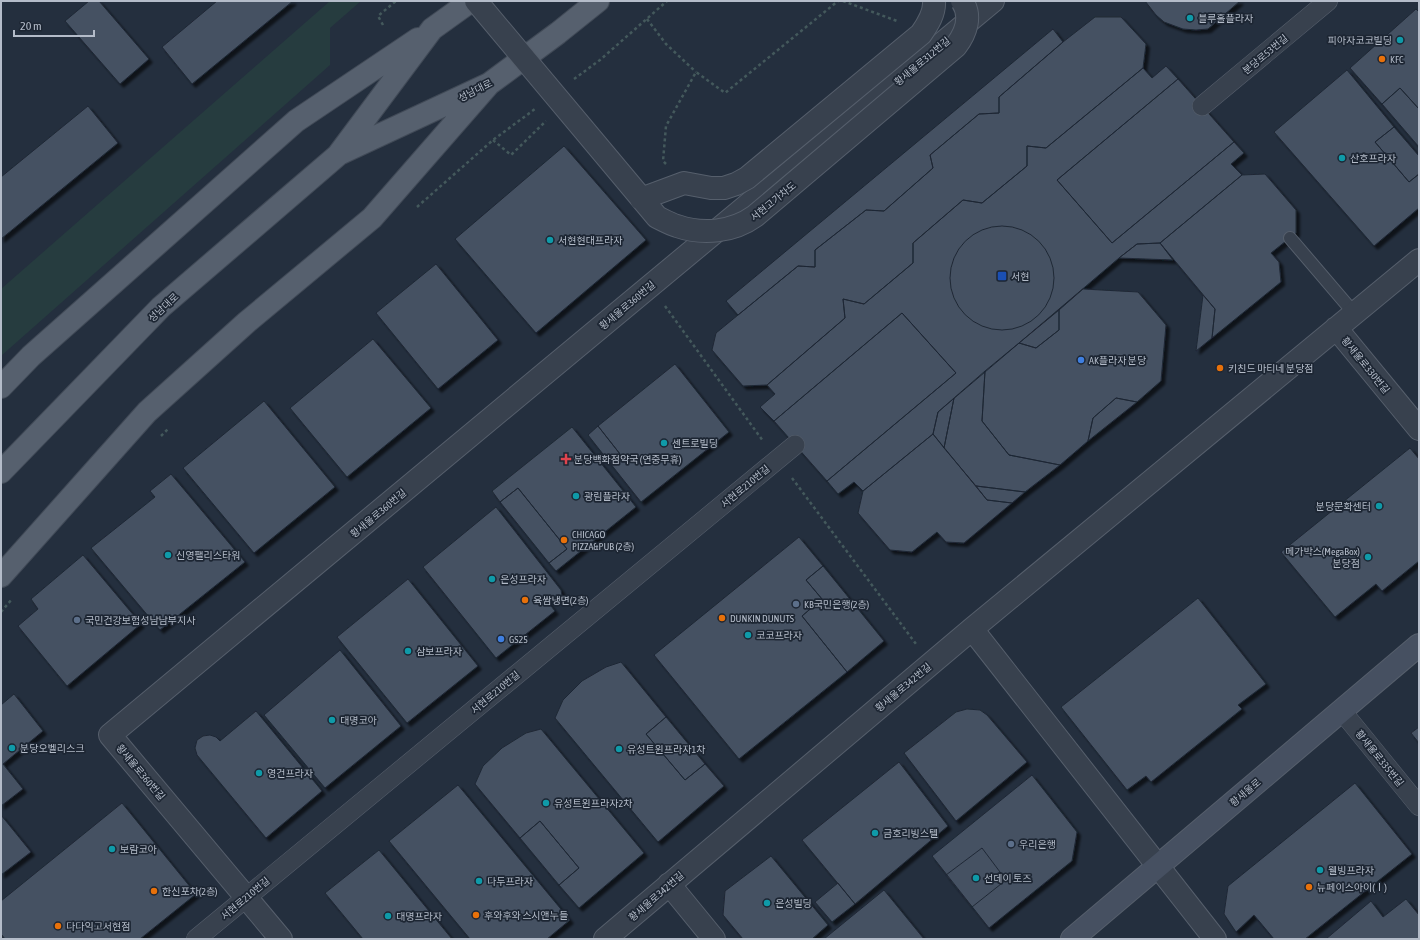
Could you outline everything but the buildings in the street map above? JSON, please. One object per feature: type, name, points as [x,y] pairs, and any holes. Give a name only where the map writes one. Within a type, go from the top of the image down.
[{"type":"main road","name":"성남대로","points":[[1,472],[161,308],[338,155],[432,29],[470,1]]},
{"type":"main road","name":"성남대로","points":[[338,155],[489,84],[558,33],[598,1]]},
{"type":"main road","points":[[1,387],[31,356],[296,122],[432,29]]},
{"type":"main road","points":[[1,576],[147,412],[247,322],[372,218],[489,84]]},
{"type":"main road","name":"황새울로","points":[[1072,939],[1419,645]]},
{"type":"street","name":"서현고가차도","points":[[476,1],[657,217],[677,226],[697,231],[730,229],[745,223],[773,202],[956,46],[963,37],[966,29],[967,14],[962,1]]},
{"type":"street","points":[[641,199],[684,183],[710,188],[724,188],[747,178],[921,34],[930,22],[935,6],[934,1]]},
{"type":"street","name":"황새울로312번길","points":[[851,120],[993,1]]},
{"type":"street","name":"분당로53번길","points":[[1202,106],[1328,1]]},
{"type":"street","name":"황새울로360번길","points":[[281,939],[110,735],[851,120]]},
{"type":"street","name":"황새울로330번길","points":[[1419,260],[1336,328],[1419,429]]},
{"type":"street","name":"황새울로342번길","points":[[605,939],[972,629],[1336,328]]},
{"type":"street","name":"서현로210번길","points":[[196,939],[795,445]]},
{"type":"street","points":[[972,629],[1215,939]]},
{"type":"street","name":"황새울로335번길","points":[[1341,710],[1419,806]]},
{"type":"street","points":[[669,884],[714,939]]},
{"type":"lane","points":[[1290,238],[1354,313]]},
{"type":"path","points":[[383,25],[378,16],[396,1]]},
{"type":"path","points":[[568,83],[600,60],[667,1]]},
{"type":"path","points":[[647,19],[666,44],[696,72],[725,93],[838,1]]},
{"type":"path","points":[[843,1],[902,23]]},
{"type":"path","points":[[669,167],[664,161],[666,126],[696,72]]},
{"type":"path","points":[[415,209],[493,140],[537,107]]},
{"type":"path","points":[[493,140],[511,155],[549,118]]},
{"type":"path","points":[[160,437],[171,426]]},
{"type":"path","points":[[1,612],[16,593]]},
{"type":"green space","points":[[330,1],[361,1],[330,28],[330,65],[1,356],[1,289]]},
{"type":"place","name":"블루홀플라자","points":[[1190,18]]},
{"type":"place","name":"피아자코코빌딩","points":[[1400,40]]},
{"type":"place","name":"KFC","points":[[1382,59]]},
{"type":"place","name":"산호프라자","points":[[1342,158]]},
{"type":"place","name":"서현현대프라자","points":[[550,240]]},
{"type":"place","name":"서현","points":[[1002,276]]},
{"type":"place","name":"AK플라자 분당","points":[[1081,360]]},
{"type":"place","name":"키친드 마티네 분당점","points":[[1220,368]]},
{"type":"place","name":"센트로빌딩","points":[[664,443]]},
{"type":"place","name":"분당백화점약국 (연중무휴)","points":[[566,459]]},
{"type":"place","name":"광림플라자","points":[[576,496]]},
{"type":"place","name":"분당문화센터","points":[[1379,506]]},
{"type":"place","name":"CHICAGO PIZZA&PUB (2층)","points":[[564,540]]},
{"type":"place","name":"신영팰리스타워","points":[[168,555]]},
{"type":"place","name":"메가박스(MegaBox) 분당점","points":[[1368,557]]},
{"type":"place","name":"은성프라자","points":[[492,579]]},
{"type":"place","name":"육쌈냉면(2층)","points":[[525,600]]},
{"type":"place","name":"KB국민은행(2층)","points":[[796,604]]},
{"type":"place","name":"DUNKIN DUNUTS","points":[[722,618]]},
{"type":"place","name":"국민건강보험성남남부지사","points":[[77,620]]},
{"type":"place","name":"코코프라자","points":[[748,635]]},
{"type":"place","name":"GS25","points":[[501,639]]},
{"type":"place","name":"삼보프라자","points":[[408,651]]},
{"type":"place","name":"대명코아","points":[[332,720]]},
{"type":"place","name":"분당오벨리스크","points":[[12,748]]},
{"type":"place","name":"유성트윈프라자1차","points":[[619,749]]},
{"type":"place","name":"영건프라자","points":[[259,773]]},
{"type":"place","name":"유성트윈프라자2차","points":[[546,803]]},
{"type":"place","name":"금호리빙스텔","points":[[875,833]]},
{"type":"place","name":"우리은행","points":[[1011,844]]},
{"type":"place","name":"보람코아","points":[[112,849]]},
{"type":"place","name":"웰빙프라자","points":[[1320,870]]},
{"type":"place","name":"선데이 토즈","points":[[976,878]]},
{"type":"place","name":"다두프라자","points":[[479,881]]},
{"type":"place","name":"뉴페이스아이(Ⅰ)","points":[[1309,887]]},
{"type":"place","name":"한신포차(2층)","points":[[154,891]]},
{"type":"place","name":"은성빌딩","points":[[767,903]]},
{"type":"place","name":"후와후와 스시앤누들","points":[[476,915]]},
{"type":"place","name":"대명프라자","points":[[388,916]]},
{"type":"place","name":"다다익고서현점","points":[[58,926]]}]
